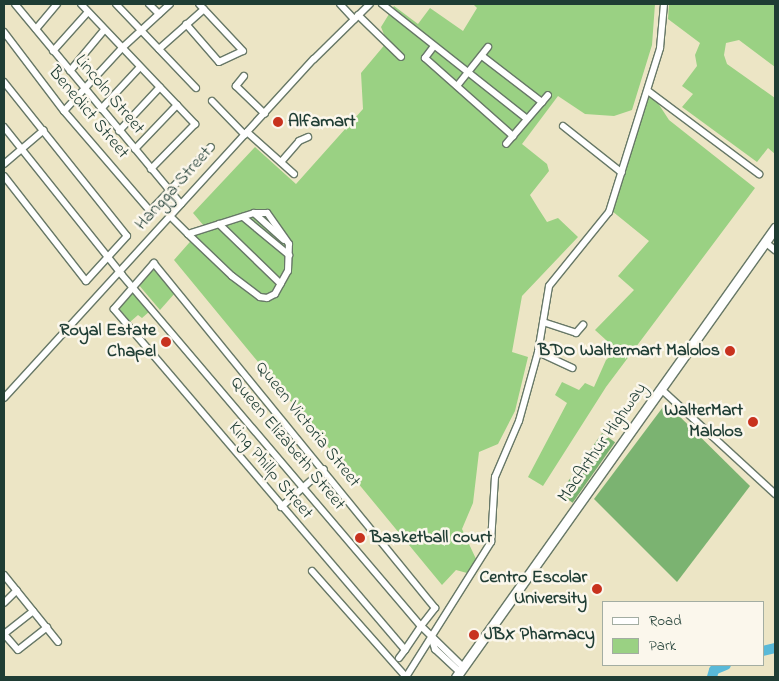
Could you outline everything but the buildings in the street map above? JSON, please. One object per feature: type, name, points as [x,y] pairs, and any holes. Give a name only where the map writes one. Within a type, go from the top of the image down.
[{"type":"highway","name":"MacArthur Highway","points":[[460,672],[775,228]]},
{"type":"street","name":"Lincoln Street","points":[[15,4],[181,204]]},
{"type":"street","points":[[81,4],[195,124],[151,169]]},
{"type":"street","points":[[118,6],[129,4]]},
{"type":"street","points":[[149,4],[159,14]]},
{"type":"street","points":[[64,111],[122,48],[170,4]]},
{"type":"street","points":[[340,4],[401,57]]},
{"type":"street","name":"Hangga Street","points":[[4,398],[246,133],[370,4]]},
{"type":"street","points":[[382,4],[527,119]]},
{"type":"street","points":[[312,571],[404,677],[491,542],[495,477],[520,421],[538,352],[553,278],[609,212],[660,48],[664,4]]},
{"type":"street","points":[[36,29],[53,5]]},
{"type":"street","points":[[118,6],[196,88]]},
{"type":"street","points":[[159,49],[186,24],[201,6],[242,51],[219,62],[186,24]]},
{"type":"street","points":[[53,51],[88,12]]},
{"type":"street","points":[[70,70],[104,30]]},
{"type":"street","name":"Benedict Street","points":[[4,32],[64,111],[150,211],[169,191]]},
{"type":"street","points":[[434,46],[425,58],[513,136]]},
{"type":"street","points":[[457,86],[488,48]]},
{"type":"street","points":[[482,56],[542,102]]},
{"type":"street","points":[[101,109],[140,67]]},
{"type":"street","points":[[244,76],[236,86],[265,114]]},
{"type":"street","points":[[4,82],[127,236],[86,281],[4,176]]},
{"type":"street","points":[[119,131],[160,87]]},
{"type":"street","points":[[648,91],[759,174]]},
{"type":"street","points":[[506,144],[548,95]]},
{"type":"street","points":[[212,101],[294,174]]},
{"type":"street","points":[[135,149],[177,105]]},
{"type":"street","points":[[563,126],[622,173]]},
{"type":"street","name":"Queen Elizabeth Street","points":[[4,127],[107,257],[421,626],[432,636],[433,646],[447,656],[460,672]]},
{"type":"street","points":[[4,164],[44,130]]},
{"type":"street","points":[[281,162],[299,141],[308,137]]},
{"type":"street","points":[[169,191],[211,147]]},
{"type":"street","points":[[170,216],[188,234],[232,276],[260,297],[267,298],[275,294],[288,271],[289,244],[254,213],[188,234]]},
{"type":"street","points":[[243,217],[289,255]]},
{"type":"street","points":[[219,224],[281,284]]},
{"type":"street","points":[[765,242],[775,250]]},
{"type":"street","name":"Queen Victoria Street","points":[[133,286],[154,262],[435,608],[421,626]]},
{"type":"street","name":"King Phillp Street","points":[[133,286],[114,309],[280,507],[405,650]]},
{"type":"street","points":[[543,322],[576,333],[583,324]]},
{"type":"street","points":[[538,352],[574,368]]},
{"type":"street","points":[[661,389],[775,494]]},
{"type":"street","points":[[280,507],[324,469]]},
{"type":"street","points":[[4,575],[58,642]]},
{"type":"street","points":[[4,603],[17,590]]},
{"type":"street","points":[[33,611],[4,634],[18,650],[47,627]]},
{"type":"street","points":[[399,658],[421,626]]},
{"type":"green space","points":[[473,4],[655,4],[652,45],[632,110],[614,116],[585,114],[558,96],[522,144],[547,164],[549,171],[530,195],[547,222],[558,218],[578,237],[522,296],[512,352],[528,357],[515,411],[498,444],[479,452],[473,503],[462,529],[476,559],[467,573],[456,570],[442,585],[174,260],[204,226],[193,213],[255,147],[296,184],[363,109],[361,73],[387,42],[381,27],[394,6],[418,24],[430,8],[463,31],[477,8]]},
{"type":"green space","points":[[669,4],[775,4],[775,67],[739,40],[726,43],[724,55],[727,64],[775,98],[775,154],[768,148],[757,162],[682,107],[693,94],[682,86],[697,66],[695,55],[700,43],[668,19]]},
{"type":"green space","points":[[647,95],[656,100],[669,120],[755,188],[606,387],[543,486],[528,477],[567,403],[555,395],[562,382],[579,390],[585,383],[594,387],[606,360],[617,350],[595,330],[634,290],[618,276],[649,241],[612,211]]},
{"type":"green space","points":[[153,268],[175,293],[160,310],[138,284]]},
{"type":"green space","points":[[132,291],[150,311],[142,318],[138,315],[130,322],[118,307]]},
{"type":"green space","points":[[666,403],[750,486],[677,582],[594,499]]},
{"type":"green space","points":[[602,433],[615,442],[573,503],[560,494]]},
{"type":"waterway","points":[[764,651],[775,648]]},
{"type":"waterway","points":[[712,677],[714,670],[724,666]]},
{"type":"place","name":"Alfamart","points":[[278,122]]},
{"type":"place","name":"Royal Estate Chapel","points":[[166,342]]},
{"type":"place","name":"BDO Waltermart Malolos","points":[[730,351]]},
{"type":"place","name":"WalterMart Malolos","points":[[753,422]]},
{"type":"place","name":"Basketball court","points":[[360,538]]},
{"type":"place","name":"Centro Escolar University","points":[[597,589]]},
{"type":"place","name":"JBX Pharmacy","points":[[474,635]]}]
